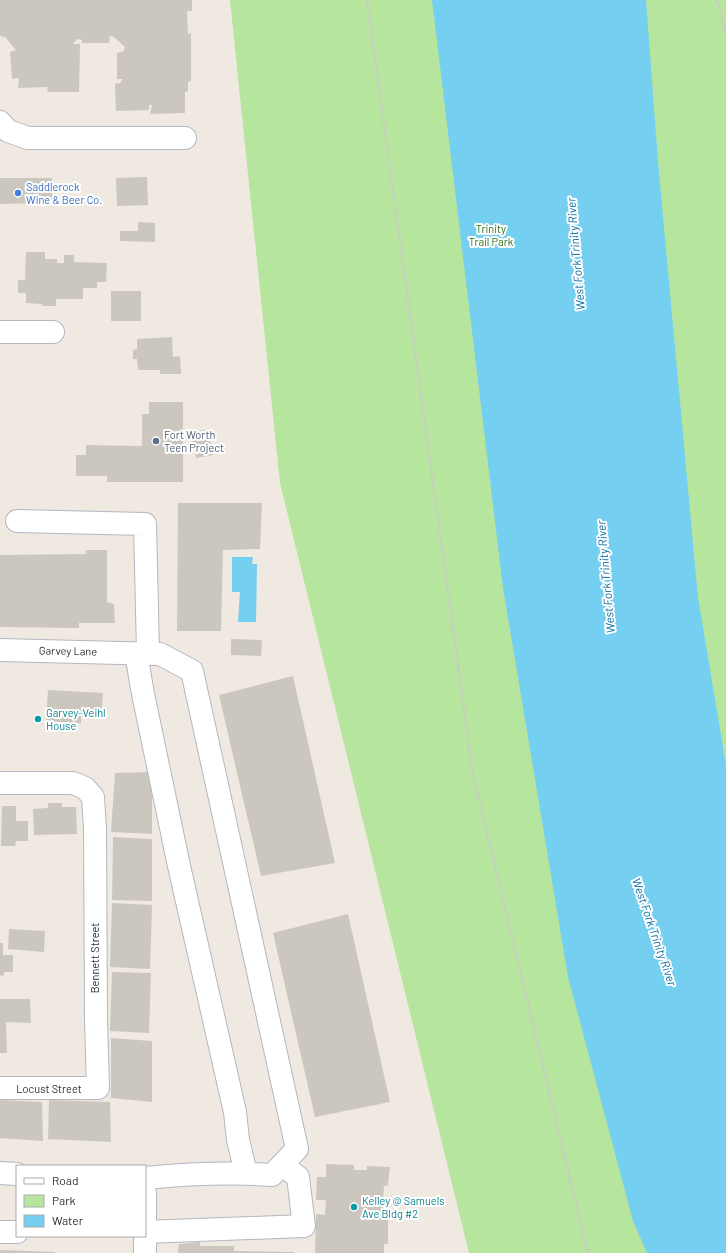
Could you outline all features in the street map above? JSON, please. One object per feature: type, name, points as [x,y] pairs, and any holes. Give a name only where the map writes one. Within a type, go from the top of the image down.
[{"type":"street","points":[[0,122],[8,131],[28,138],[185,138]]},
{"type":"street","points":[[0,332],[53,332]]},
{"type":"street","points":[[17,521],[145,524],[142,653],[143,694],[177,858],[235,1112],[238,1140],[246,1173]]},
{"type":"street","name":"Garvey Lane","points":[[0,650],[160,654],[192,671],[297,1149],[282,1165]]},
{"type":"street","name":"Bennett Street","points":[[0,783],[73,784],[85,788],[93,797],[95,828],[96,1019],[98,1088]]},
{"type":"street","name":"Locust Street","points":[[0,1088],[98,1088]]},
{"type":"street","points":[[146,1178],[175,1175],[246,1173],[272,1175],[282,1165],[298,1177],[304,1226],[146,1232]]},
{"type":"street","points":[[0,1174],[16,1174]]},
{"type":"street","points":[[0,1232],[16,1232]]},
{"type":"street","points":[[145,1237],[145,1253]]},
{"type":"path","points":[[367,0],[474,775],[588,1253]]},
{"type":"path","points":[[717,0],[726,35]]},
{"type":"green space","name":"Trinity Trail Park","points":[[230,0],[726,0],[726,1253],[469,1253],[280,483]]},
{"type":"water","name":"West Fork Trinity River","points":[[432,0],[646,0],[658,162],[698,598],[726,765],[726,1253],[647,1253],[633,1221],[568,977],[503,588]]},
{"type":"water","points":[[232,557],[253,557],[252,564],[257,564],[256,622],[238,622],[240,592],[232,592]]},
{"type":"building","points":[[0,0],[192,0],[192,11],[187,11],[188,34],[191,33],[191,81],[188,82],[188,91],[185,92],[185,113],[150,114],[152,105],[149,105],[149,110],[116,111],[115,84],[120,83],[123,79],[117,79],[117,53],[124,51],[125,47],[114,37],[110,36],[109,43],[82,43],[82,40],[77,39],[73,44],[80,44],[79,92],[47,92],[48,87],[18,88],[19,78],[12,79],[10,52],[16,50],[5,37],[0,36]]},
{"type":"building","points":[[147,177],[148,205],[117,206],[116,178]]},
{"type":"building","points":[[0,178],[52,178],[52,199],[41,199],[41,203],[0,204]]},
{"type":"building","points":[[138,222],[155,223],[155,242],[120,241],[120,231],[138,231]]},
{"type":"building","points":[[26,252],[45,252],[45,259],[57,259],[57,263],[64,263],[64,255],[74,255],[74,262],[107,263],[106,282],[97,282],[97,288],[83,288],[83,299],[56,299],[56,306],[42,306],[42,304],[26,303],[26,293],[18,293],[18,280],[25,280]]},
{"type":"building","points":[[111,291],[141,291],[141,321],[111,321]]},
{"type":"building","points":[[172,337],[173,357],[180,356],[181,374],[160,374],[160,370],[138,370],[137,359],[133,359],[133,350],[137,349],[137,339]]},
{"type":"building","points":[[149,402],[183,402],[183,482],[107,482],[107,476],[76,476],[76,455],[86,455],[86,445],[142,446],[142,414],[149,414]]},
{"type":"building","points":[[208,429],[213,455],[196,458],[191,433]]},
{"type":"building","points":[[178,503],[262,503],[260,549],[223,550],[221,631],[177,631]]},
{"type":"building","points":[[86,550],[107,550],[107,602],[114,604],[115,623],[79,623],[79,628],[0,627],[0,555],[86,554]]},
{"type":"building","points":[[231,639],[262,640],[261,656],[231,655]]},
{"type":"building","points":[[293,676],[335,863],[261,876],[219,695]]},
{"type":"building","points":[[48,690],[103,693],[101,718],[81,716],[81,723],[46,721]]},
{"type":"building","points":[[152,772],[152,834],[111,832],[115,773]]},
{"type":"building","points":[[48,803],[62,803],[62,807],[76,807],[77,834],[34,835],[33,809],[48,808]]},
{"type":"building","points":[[2,806],[16,806],[16,821],[28,821],[28,841],[16,841],[15,846],[1,846]]},
{"type":"building","points":[[113,837],[152,839],[152,901],[112,900]]},
{"type":"building","points":[[112,903],[152,905],[150,969],[110,967]]},
{"type":"building","points":[[348,914],[390,1102],[315,1117],[273,933]]},
{"type":"building","points":[[9,929],[45,931],[44,952],[8,949]]},
{"type":"building","points":[[0,943],[3,943],[3,955],[13,955],[13,972],[4,972],[4,975],[0,976]]},
{"type":"building","points":[[112,972],[151,973],[149,1033],[110,1031]]},
{"type":"building","points":[[0,999],[30,999],[31,1023],[6,1022],[7,1053],[0,1053]]},
{"type":"building","points":[[111,1038],[152,1041],[152,1102],[111,1098]]},
{"type":"building","points":[[0,1100],[42,1102],[43,1141],[0,1138]]},
{"type":"building","points":[[49,1100],[110,1102],[111,1142],[48,1139]]},
{"type":"building","name":"Kelley @ Samuels Ave Bldg #2","points":[[326,1164],[354,1165],[354,1170],[367,1170],[367,1166],[390,1167],[388,1185],[384,1186],[382,1217],[388,1219],[388,1244],[384,1244],[384,1253],[315,1253],[316,1214],[325,1215],[326,1200],[316,1200],[317,1177],[326,1177]]},
{"type":"building","points":[[200,1242],[200,1246],[234,1246],[234,1251],[294,1253],[178,1253],[179,1244]]},
{"type":"building","points":[[0,1250],[55,1252],[55,1253],[0,1253]]},
{"type":"place","name":"Saddlerock Wine & Beer Co.","points":[[18,193]]},
{"type":"place","name":"Fort Worth Teen Project","points":[[156,441]]},
{"type":"place","name":"Garvey-Veihl House","points":[[38,719]]},
{"type":"place","name":"Kelley @ Samuels Ave Bldg #2","points":[[354,1207]]}]
